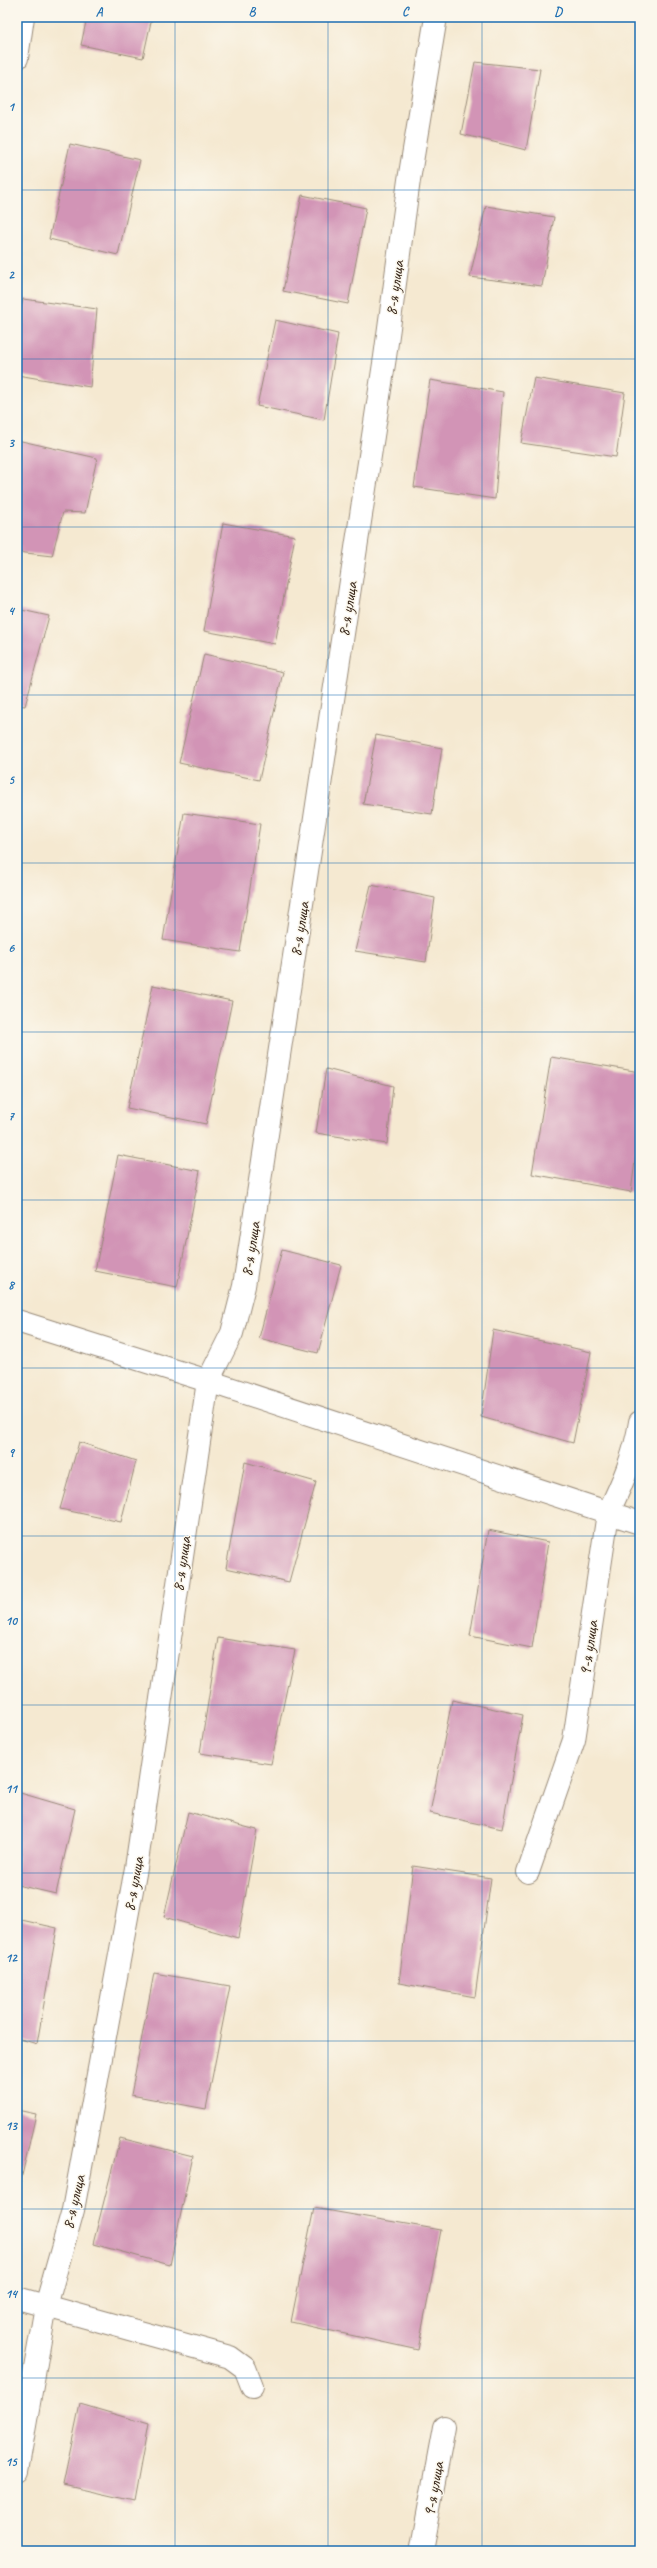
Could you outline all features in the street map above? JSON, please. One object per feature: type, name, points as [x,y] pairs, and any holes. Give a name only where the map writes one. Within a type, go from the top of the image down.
[{"type":"street","points":[[17,58],[23,17]]},
{"type":"street","name":"8-я улица","points":[[17,2471],[46,2306],[73,2210],[136,1868],[208,1380],[232,1333],[244,1286],[382,381],[409,180],[436,17]]},
{"type":"street","points":[[17,1321],[208,1380],[640,1523]]},
{"type":"street","name":"9-я улица","points":[[528,1872],[574,1740],[608,1513],[629,1463],[637,1440],[640,1422]]},
{"type":"street","points":[[17,2298],[230,2357],[245,2368],[252,2386]]},
{"type":"street","name":"9-я улица","points":[[421,2551],[444,2427]]},
{"type":"building","points":[[87,17],[152,17],[143,58],[81,45]]},
{"type":"building","points":[[475,62],[540,69],[526,150],[461,134]]},
{"type":"building","points":[[70,144],[140,160],[118,255],[49,239]]},
{"type":"building","points":[[302,195],[366,208],[348,304],[283,291]]},
{"type":"building","points":[[486,206],[554,217],[542,286],[470,277]]},
{"type":"building","points":[[23,299],[97,309],[90,387],[17,375],[17,327]]},
{"type":"building","points":[[275,320],[338,334],[324,420],[257,406]]},
{"type":"building","points":[[534,378],[625,393],[616,457],[521,443]]},
{"type":"building","points":[[430,380],[503,392],[495,499],[414,487]]},
{"type":"building","points":[[17,440],[97,458],[85,513],[63,512],[52,556],[17,552]]},
{"type":"building","points":[[223,523],[295,536],[275,644],[204,631]]},
{"type":"building","points":[[17,609],[49,616],[25,706],[17,705]]},
{"type":"building","points":[[204,654],[283,672],[259,780],[179,763]]},
{"type":"building","points":[[376,735],[442,748],[432,814],[363,804]]},
{"type":"building","points":[[184,813],[260,824],[240,952],[163,940]]},
{"type":"building","points":[[371,885],[435,898],[426,962],[355,951]]},
{"type":"building","points":[[153,985],[232,1001],[206,1124],[127,1108]]},
{"type":"building","points":[[551,1057],[640,1072],[640,1123],[631,1192],[532,1174]]},
{"type":"building","points":[[326,1069],[393,1086],[387,1144],[316,1133]]},
{"type":"building","points":[[118,1155],[200,1171],[177,1287],[95,1271]]},
{"type":"building","points":[[282,1250],[341,1265],[318,1353],[259,1338]]},
{"type":"building","points":[[493,1330],[591,1352],[573,1443],[481,1417]]},
{"type":"building","points":[[79,1442],[136,1461],[121,1522],[60,1509]]},
{"type":"building","points":[[245,1462],[316,1482],[289,1582],[226,1568]]},
{"type":"building","points":[[488,1530],[548,1542],[532,1648],[470,1636]]},
{"type":"building","points":[[218,1638],[295,1650],[271,1764],[200,1753]]},
{"type":"building","points":[[452,1700],[523,1715],[502,1829],[430,1813]]},
{"type":"building","points":[[17,1792],[75,1809],[56,1894],[17,1885]]},
{"type":"building","points":[[188,1812],[257,1830],[238,1938],[164,1917]]},
{"type":"building","points":[[413,1866],[491,1878],[475,1997],[399,1983]]},
{"type":"building","points":[[17,1919],[57,1928],[37,2044],[17,2038]]},
{"type":"building","points":[[154,1973],[230,1986],[206,2109],[131,2095]]},
{"type":"building","points":[[17,2110],[36,2114],[18,2193],[17,2193]]},
{"type":"building","points":[[120,2138],[193,2156],[170,2265],[93,2244]]},
{"type":"building","points":[[314,2208],[441,2230],[418,2350],[291,2322]]},
{"type":"building","points":[[80,2404],[148,2424],[134,2501],[63,2485]]}]
